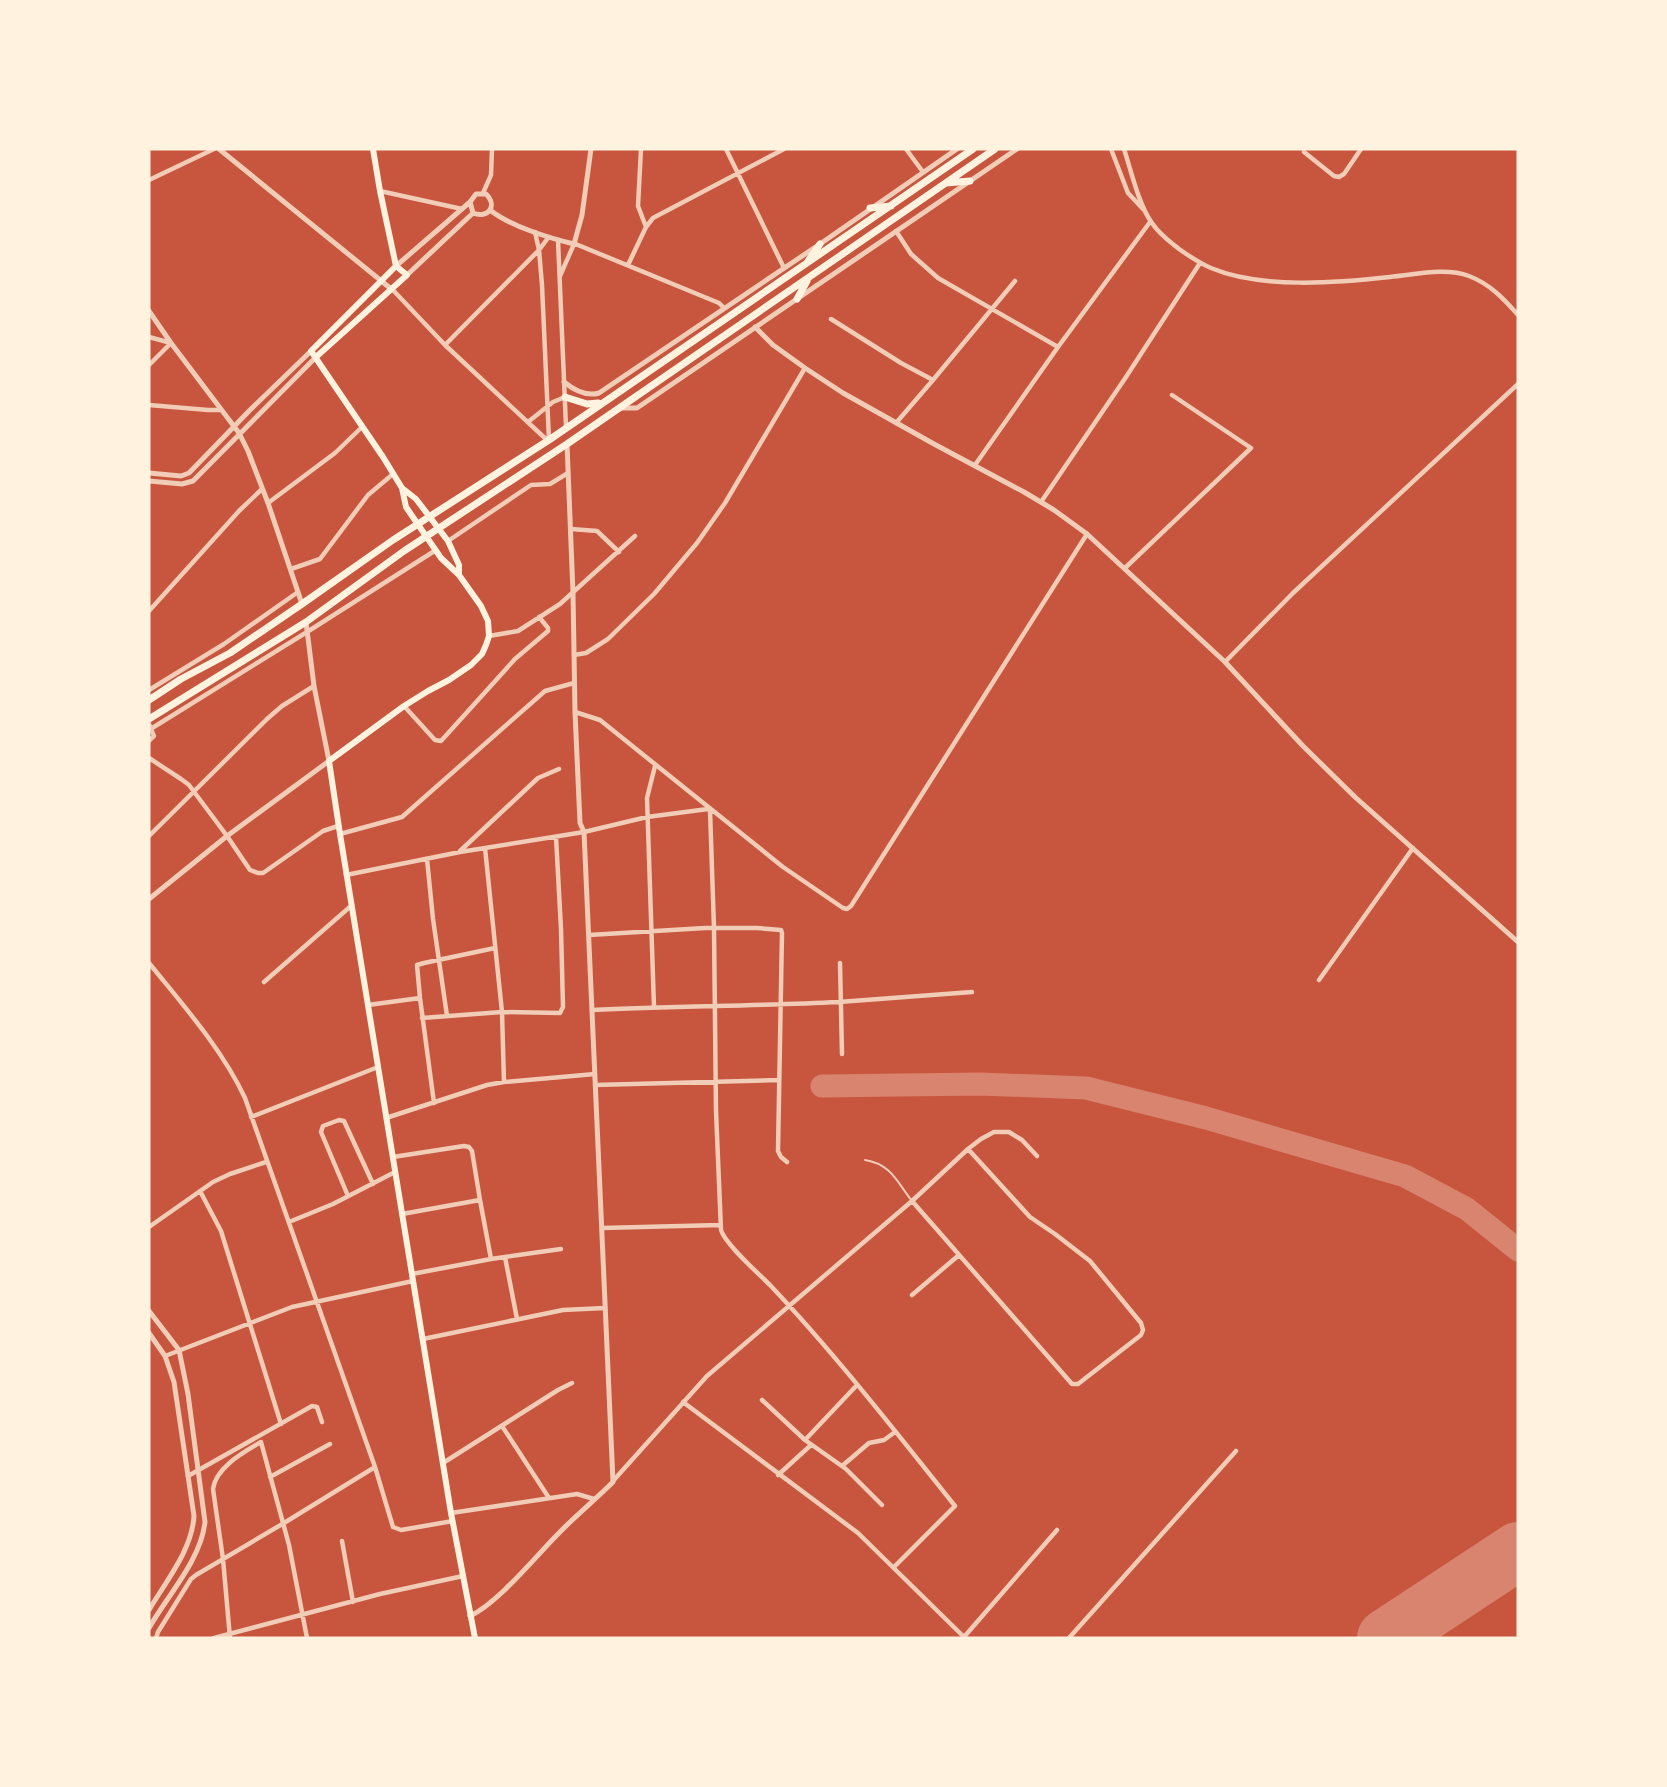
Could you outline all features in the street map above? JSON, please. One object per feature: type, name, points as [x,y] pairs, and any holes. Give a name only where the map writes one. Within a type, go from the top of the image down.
[{"type":"main road","points":[[313,354],[407,275],[396,266],[373,149]]},
{"type":"main road","points":[[149,700],[230,653],[419,523],[548,440],[805,266],[973,149]]},
{"type":"main road","points":[[149,725],[306,622],[438,528],[567,444],[996,149]]},
{"type":"main road","points":[[946,183],[970,181]]},
{"type":"main road","points":[[870,208],[892,206]]},
{"type":"main road","points":[[805,266],[820,244]]},
{"type":"main road","points":[[313,354],[396,266]]},
{"type":"main road","points":[[797,299],[809,278]]},
{"type":"main road","points":[[313,354],[402,488],[416,499],[448,541],[459,565],[459,575]]},
{"type":"main road","points":[[565,397],[587,404],[597,404],[605,400]]},
{"type":"main road","points":[[402,488],[404,502],[436,550],[459,575],[481,606],[488,621],[489,636],[482,654],[471,664],[404,706],[329,761],[443,1464],[475,1638]]},
{"type":"street","points":[[149,180],[217,149],[390,288],[445,345],[548,440]]},
{"type":"street","points":[[483,193],[491,175],[492,149]]},
{"type":"street","points":[[560,276],[574,244],[582,215],[591,149]]},
{"type":"street","points":[[640,149],[638,206],[646,227]]},
{"type":"street","points":[[726,149],[784,268]]},
{"type":"street","points":[[628,265],[646,227],[655,217],[784,149]]},
{"type":"street","points":[[906,149],[923,172]]},
{"type":"street","points":[[564,382],[582,393],[598,393],[957,149]]},
{"type":"street","points":[[620,408],[637,408],[1017,149]]},
{"type":"street","points":[[1111,149],[1128,193],[1144,209]]},
{"type":"street","points":[[1124,149],[1150,222],[1162,236],[1200,262],[1224,273],[1273,281],[1333,282],[1435,273],[1460,274],[1469,276],[1496,292],[1518,315]]},
{"type":"street","points":[[1304,152],[1339,177],[1361,149]]},
{"type":"street","points":[[380,191],[462,209]]},
{"type":"street","points":[[396,266],[476,194],[483,193],[491,200],[490,210],[480,215],[473,213]]},
{"type":"street","points":[[470,202],[473,213]]},
{"type":"street","points":[[490,210],[548,238],[574,244],[628,265],[719,303],[724,308]]},
{"type":"street","points":[[407,275],[473,213]]},
{"type":"street","points":[[975,465],[1150,222]]},
{"type":"street","points":[[896,230],[911,254],[948,285],[1058,347]]},
{"type":"street","points":[[535,232],[539,250],[548,440]]},
{"type":"street","points":[[445,345],[548,238]]},
{"type":"street","points":[[558,240],[566,428]]},
{"type":"street","points":[[1041,502],[1200,262]]},
{"type":"street","points":[[896,423],[1015,281]]},
{"type":"street","points":[[149,311],[239,433],[268,503],[302,604]]},
{"type":"street","points":[[831,318],[933,380]]},
{"type":"street","points":[[755,327],[774,345],[843,393],[1041,502],[1087,534],[1225,662],[1303,746],[1359,801],[1518,942]]},
{"type":"street","points":[[149,337],[171,343]]},
{"type":"street","points":[[149,365],[171,343]]},
{"type":"street","points":[[149,472],[187,475],[234,426],[313,354]]},
{"type":"street","points":[[149,481],[190,483],[313,354]]},
{"type":"street","points":[[574,655],[586,653],[608,639],[654,594],[690,552],[725,503],[805,368]]},
{"type":"street","points":[[1225,662],[1293,593],[1518,384]]},
{"type":"street","points":[[1125,568],[1251,448],[1172,395]]},
{"type":"street","points":[[528,422],[548,405],[565,397]]},
{"type":"street","points":[[149,405],[220,410]]},
{"type":"street","points":[[268,503],[330,458],[362,426]]},
{"type":"street","points":[[567,444],[575,712],[580,823],[584,832],[613,1482]]},
{"type":"street","points":[[448,541],[531,485],[550,484],[568,473]]},
{"type":"street","points":[[291,569],[320,559],[368,495],[393,474]]},
{"type":"street","points":[[149,611],[151,604],[262,489]]},
{"type":"street","points":[[570,529],[597,531],[619,552]]},
{"type":"street","points":[[575,712],[600,720],[783,867],[843,908],[850,907],[1087,534]]},
{"type":"street","points":[[489,636],[518,631],[560,604],[635,536]]},
{"type":"street","points":[[149,741],[154,736],[149,725],[307,632],[436,550]]},
{"type":"street","points":[[149,690],[224,644],[299,591]]},
{"type":"street","points":[[404,706],[435,740],[441,741],[515,659],[548,631],[539,617]]},
{"type":"street","points":[[149,899],[227,836],[329,761],[314,685],[306,622]]},
{"type":"street","points":[[224,644],[230,653]]},
{"type":"street","points":[[340,834],[402,817],[545,691],[574,683]]},
{"type":"street","points":[[149,836],[267,719],[314,685]]},
{"type":"street","points":[[149,758],[181,779],[194,792],[250,870],[258,873],[263,873],[323,831],[338,826]]},
{"type":"street","points":[[654,1007],[647,791],[656,765]]},
{"type":"street","points":[[460,852],[538,778],[559,769]]},
{"type":"street","points":[[346,875],[460,852],[584,832],[647,817],[710,809]]},
{"type":"street","points":[[710,809],[722,1234],[830,1350],[955,1506],[894,1567]]},
{"type":"street","points":[[422,1018],[502,1012],[559,1014],[562,1009],[561,929],[556,836]]},
{"type":"street","points":[[485,848],[502,1012],[504,1082]]},
{"type":"street","points":[[1319,980],[1413,848]]},
{"type":"street","points":[[427,859],[447,1016]]},
{"type":"street","points":[[264,982],[352,905]]},
{"type":"street","points":[[589,935],[714,928],[757,928],[779,930],[782,933],[778,1151],[780,1157],[787,1162]]},
{"type":"street","points":[[434,1103],[422,1018],[418,964],[495,948]]},
{"type":"street","points":[[149,963],[225,1063],[243,1094],[395,1528],[401,1530],[452,1517],[577,1494],[594,1499]]},
{"type":"street","points":[[840,963],[842,1054]]},
{"type":"street","points":[[592,1010],[841,1002],[972,992]]},
{"type":"street","points":[[368,1005],[420,998]]},
{"type":"street","points":[[251,1117],[378,1068]]},
{"type":"street","points":[[386,1118],[504,1082],[595,1074]]},
{"type":"street","points":[[595,1085],[779,1080]]},
{"type":"street","points":[[348,1196],[321,1132],[323,1126],[339,1120],[344,1121],[373,1184]]},
{"type":"street","points":[[470,1616],[479,1612],[504,1590],[613,1482],[722,1362],[912,1201],[968,1149],[990,1133],[1000,1131],[1016,1135],[1037,1156]]},
{"type":"street","points":[[393,1157],[469,1147],[472,1151],[491,1259]]},
{"type":"street","points":[[912,1201],[1072,1384],[1077,1384],[1143,1333],[1141,1323],[1090,1261],[1030,1217],[968,1149]]},
{"type":"street","points":[[149,1227],[223,1177],[266,1162]]},
{"type":"street","points":[[289,1222],[395,1172]]},
{"type":"street","points":[[200,1191],[221,1231],[281,1424]]},
{"type":"street","points":[[402,1214],[480,1200]]},
{"type":"street","points":[[602,1228],[720,1225]]},
{"type":"street","points":[[165,1356],[292,1307],[491,1259],[561,1249]]},
{"type":"street","points":[[912,1295],[959,1255]]},
{"type":"street","points":[[505,1257],[517,1320]]},
{"type":"street","points":[[423,1339],[563,1310],[605,1308]]},
{"type":"street","points":[[149,1311],[179,1350],[188,1394],[205,1522],[202,1540],[149,1628]]},
{"type":"street","points":[[149,1333],[165,1356],[177,1399],[194,1516],[185,1550],[149,1609]]},
{"type":"street","points":[[443,1464],[572,1383]]},
{"type":"street","points":[[805,1440],[857,1384]]},
{"type":"street","points":[[762,1400],[811,1445],[858,1479],[882,1505]]},
{"type":"street","points":[[683,1402],[858,1533],[965,1638],[1057,1530]]},
{"type":"street","points":[[188,1476],[314,1406],[322,1422]]},
{"type":"street","points":[[502,1426],[550,1499]]},
{"type":"street","points":[[842,1466],[869,1443],[884,1440],[895,1432]]},
{"type":"street","points":[[230,1637],[213,1489],[216,1478],[232,1462],[261,1442],[284,1523],[307,1638]]},
{"type":"street","points":[[270,1477],[330,1444]]},
{"type":"street","points":[[778,1475],[811,1445]]},
{"type":"street","points":[[1069,1638],[1236,1451]]},
{"type":"street","points":[[156,1638],[196,1575],[375,1466]]},
{"type":"street","points":[[341,1541],[353,1602]]},
{"type":"street","points":[[214,1638],[230,1637],[353,1602],[463,1576]]},
{"type":"lane","points":[[865,1160],[885,1166],[912,1201]]},
{"type":"taxiway","points":[[822,1086],[980,1084],[1086,1088],[1206,1118],[1405,1176],[1467,1209],[1518,1250]]},
{"type":"runway","points":[[1386,1638],[1518,1551]]}]
